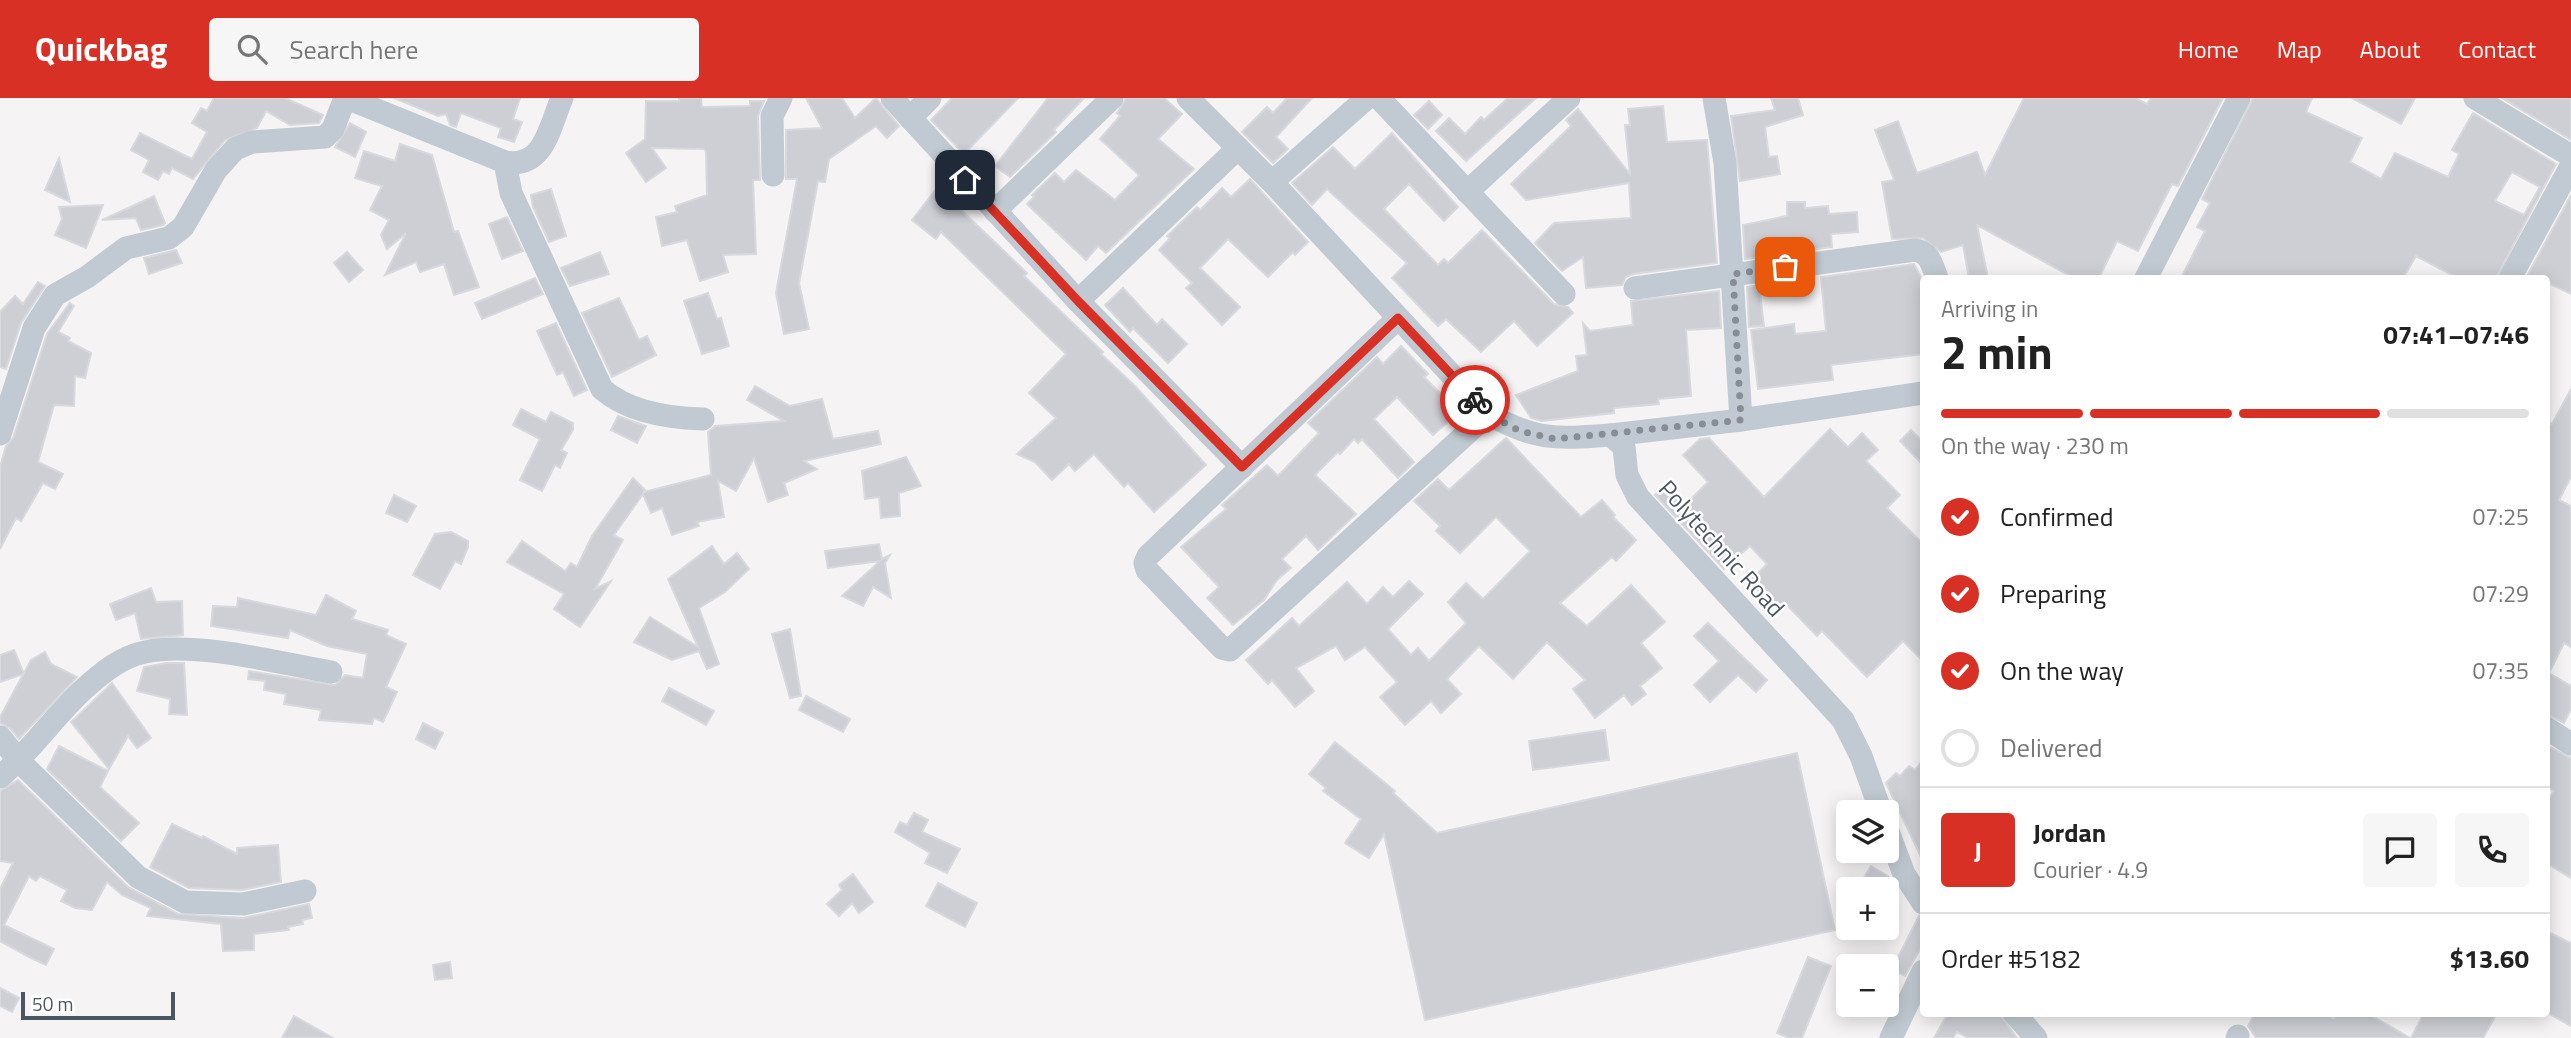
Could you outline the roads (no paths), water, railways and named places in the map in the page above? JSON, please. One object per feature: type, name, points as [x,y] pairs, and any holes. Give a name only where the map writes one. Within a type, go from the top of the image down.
[{"type":"street","points":[[0,434],[34,328],[55,295],[87,277],[126,248],[169,238],[183,227],[216,170],[235,149],[252,142],[325,137],[333,129],[346,98],[505,162],[519,165],[531,161],[540,149],[562,98]]},
{"type":"street","points":[[773,175],[772,116],[781,98]]},
{"type":"street","points":[[892,98],[1078,301],[1242,467]]},
{"type":"street","points":[[910,118],[930,98]]},
{"type":"street","points":[[995,211],[1112,98]]},
{"type":"street","points":[[1188,98],[1272,182],[1488,414],[1520,431],[1555,439],[1611,435],[1741,420],[1920,393]]},
{"type":"street","points":[[1272,182],[1367,98]]},
{"type":"street","points":[[1379,98],[1564,294]]},
{"type":"street","points":[[1467,192],[1569,98]]},
{"type":"street","points":[[1714,98],[1725,163],[1741,420]]},
{"type":"street","points":[[2148,275],[2239,98]]},
{"type":"street","points":[[2475,98],[2571,156]]},
{"type":"street","points":[[1078,301],[1238,148]]},
{"type":"street","points":[[505,162],[511,193],[602,389],[614,400],[655,413],[676,418],[703,419]]},
{"type":"street","points":[[2512,275],[2571,166]]},
{"type":"street","points":[[1635,288],[1915,250],[1924,251],[1936,275]]},
{"type":"street","points":[[1398,318],[1148,556],[1145,563],[1147,570],[1222,648],[1230,649],[1488,414]]},
{"type":"street","name":"Polytechnic Road","points":[[1611,435],[1624,447],[1627,475],[1638,497],[1843,720],[1861,756],[1877,800]]},
{"type":"street","points":[[0,778],[19,761],[82,690],[112,665],[143,652],[173,649],[331,672]]},
{"type":"street","points":[[2550,731],[2571,744]]},
{"type":"street","points":[[0,737],[19,761],[138,877],[185,902],[243,904],[305,891]]},
{"type":"street","points":[[1899,861],[1904,874],[1920,898]]},
{"type":"street","points":[[1891,1038],[1920,977]]}]
